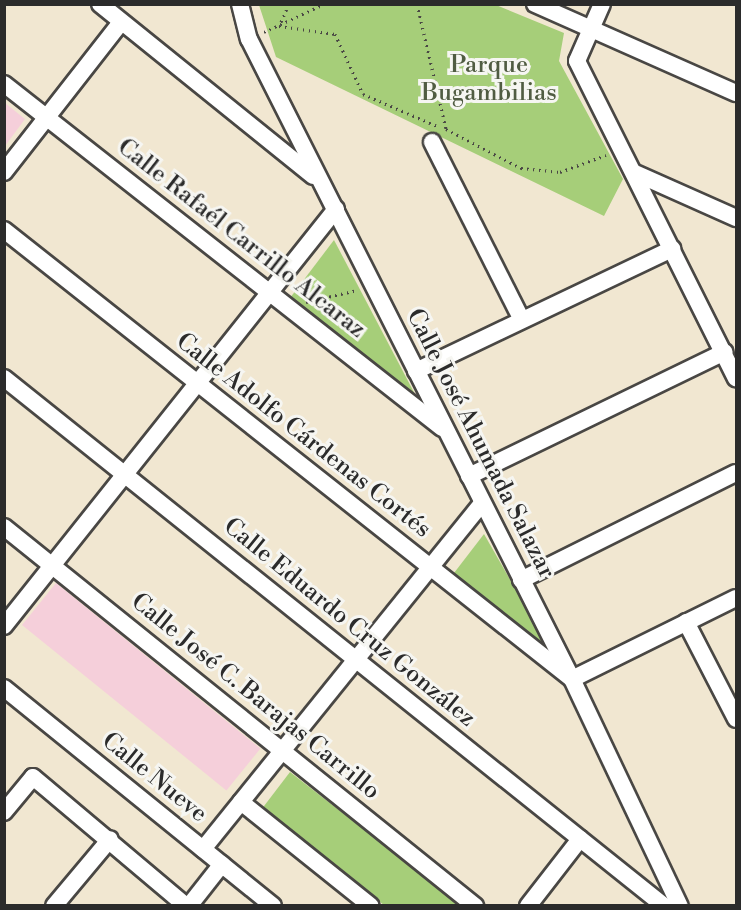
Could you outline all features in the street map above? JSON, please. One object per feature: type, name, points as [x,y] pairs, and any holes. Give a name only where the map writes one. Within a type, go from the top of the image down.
[{"type":"street","points":[[100,4],[319,180]]},
{"type":"street","name":"Calle José Ahumada Salazar","points":[[240,4],[249,39],[572,679],[680,906]]},
{"type":"street","points":[[535,4],[736,93]]},
{"type":"street","points":[[602,4],[577,61],[736,378]]},
{"type":"street","points":[[4,172],[122,22]]},
{"type":"street","name":"Calle Rafaél Carrillo Alcaraz","points":[[4,84],[447,432]]},
{"type":"street","points":[[432,142],[522,320]]},
{"type":"street","points":[[635,173],[736,218]]},
{"type":"street","points":[[4,626],[336,209]]},
{"type":"street","name":"Calle Adolfo Cárdenas Cortés","points":[[4,230],[572,679]]},
{"type":"street","points":[[416,371],[672,249]]},
{"type":"street","points":[[469,476],[724,352]]},
{"type":"street","name":"Calle Eduardo Cruz González","points":[[4,378],[664,906]]},
{"type":"street","points":[[521,580],[736,473]]},
{"type":"street","points":[[203,849],[482,503]]},
{"type":"street","name":"Calle José C. Barajas Carrillo","points":[[4,526],[475,906]]},
{"type":"street","points":[[572,679],[736,598]]},
{"type":"street","points":[[686,622],[736,719]]},
{"type":"street","name":"Calle Nueve","points":[[4,688],[273,906]]},
{"type":"street","points":[[4,812],[33,777],[188,906],[222,864]]},
{"type":"street","points":[[241,802],[371,906]]},
{"type":"street","points":[[54,906],[110,839]]},
{"type":"street","points":[[528,906],[580,839]]},
{"type":"path","points":[[279,26],[289,4]]},
{"type":"path","points":[[249,39],[324,4]]},
{"type":"path","points":[[417,4],[446,129]]},
{"type":"path","points":[[279,26],[335,34],[363,94],[446,129],[521,168],[560,172],[622,148]]},
{"type":"path","points":[[287,306],[374,286]]},
{"type":"shaded area","points":[[5,103],[25,119],[4,146]]},
{"type":"shaded area","points":[[56,583],[260,749],[226,790],[22,625]]},
{"type":"green space","name":"Parque Bugambilias","points":[[259,5],[496,5],[564,33],[559,61],[623,179],[604,216],[276,57]]},
{"type":"green space","points":[[334,240],[418,400],[290,298]]},
{"type":"green space","points":[[484,534],[552,653],[454,573]]},
{"type":"green space","points":[[290,772],[461,905],[384,905],[261,810]]}]
